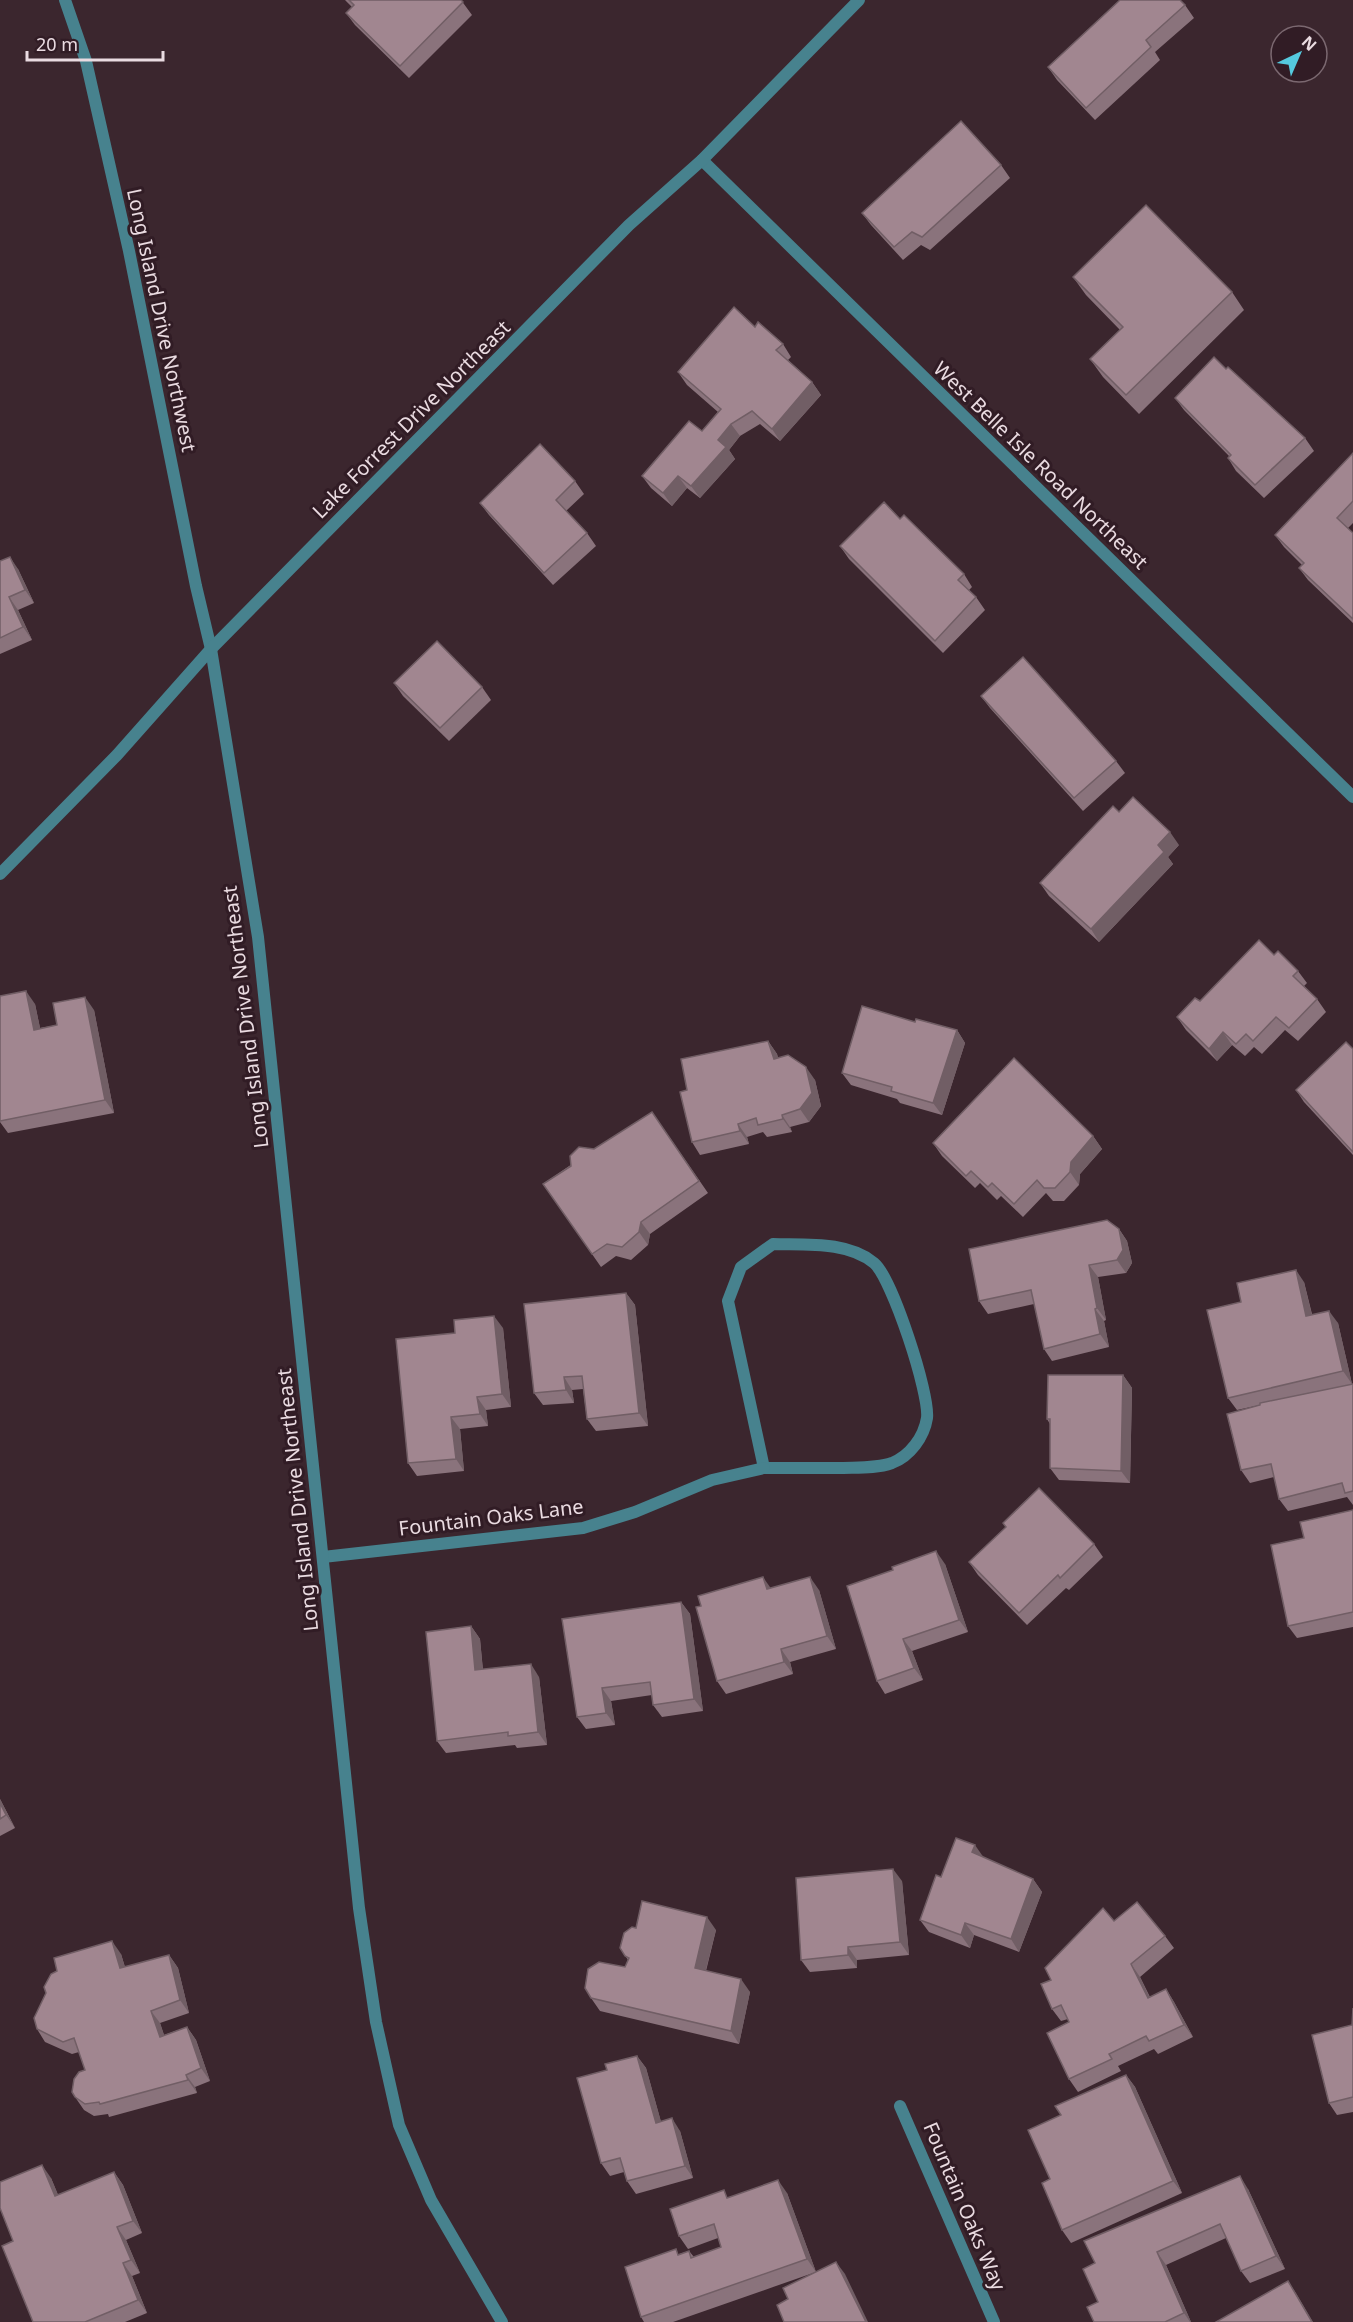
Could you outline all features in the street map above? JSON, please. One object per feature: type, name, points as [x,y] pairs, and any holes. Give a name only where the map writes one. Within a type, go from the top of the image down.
[{"type":"street","name":"Long Island Drive Northwest","points":[[65,0],[86,61],[124,229],[211,649]]},
{"type":"street","name":"Lake Forrest Drive Northeast","points":[[0,874],[117,755],[211,649],[629,225],[702,160],[859,0]]},
{"type":"street","name":"West Belle Isle Road Northeast","points":[[702,160],[1353,797]]},
{"type":"street","name":"Long Island Drive Northeast","points":[[211,649],[258,937],[359,1908],[376,2022],[399,2125],[431,2200],[502,2322]]},
{"type":"street","name":"Fountain Oaks Lane","points":[[323,1557],[583,1528],[635,1512],[712,1480],[764,1468],[873,1467],[893,1463],[908,1453],[921,1436],[927,1417],[925,1390],[891,1290],[876,1264],[854,1252],[822,1246],[773,1244],[741,1267],[728,1302],[764,1468]]},
{"type":"street","name":"Fountain Oaks Way","points":[[900,2106],[994,2322]]},
{"type":"building","points":[[349,0],[461,0],[463,2],[400,66],[346,13],[354,5]]},
{"type":"building","points":[[1120,0],[1180,0],[1185,5],[1146,40],[1151,47],[1086,108],[1048,67]]},
{"type":"building","points":[[961,121],[1001,165],[922,237],[912,232],[894,247],[862,213]]},
{"type":"building","points":[[1146,205],[1232,292],[1126,395],[1090,359],[1123,327],[1073,277]]},
{"type":"building","points":[[734,307],[755,327],[758,322],[783,344],[776,350],[812,382],[772,429],[752,411],[731,424],[718,440],[726,447],[691,486],[678,476],[663,493],[642,476],[689,421],[702,431],[721,409],[678,372]]},
{"type":"building","points":[[1214,357],[1226,369],[1228,367],[1305,438],[1255,485],[1228,458],[1231,455],[1175,398]]},
{"type":"building","points":[[540,444],[575,481],[556,500],[587,533],[544,573],[480,503]]},
{"type":"building","points":[[1353,453],[1353,501],[1337,518],[1353,533],[1353,619],[1299,568],[1304,563],[1275,535]]},
{"type":"building","points":[[884,502],[900,519],[904,515],[964,574],[958,580],[976,597],[935,641],[840,546]]},
{"type":"building","points":[[10,557],[25,590],[9,597],[23,627],[0,638],[0,561]]},
{"type":"building","points":[[437,641],[482,687],[440,728],[394,683]]},
{"type":"building","points":[[1023,657],[1116,761],[1074,798],[981,696]]},
{"type":"building","points":[[1133,797],[1170,832],[1158,845],[1164,852],[1091,929],[1040,883],[1113,806],[1119,812]]},
{"type":"building","points":[[1259,940],[1274,955],[1278,951],[1298,971],[1293,976],[1317,999],[1289,1028],[1276,1017],[1253,1041],[1246,1034],[1236,1044],[1223,1032],[1209,1049],[1177,1017],[1195,998],[1200,1001]]},
{"type":"building","points":[[26,991],[34,1030],[57,1025],[53,1003],[85,997],[105,1100],[0,1121],[0,996]]},
{"type":"building","points":[[862,1006],[915,1022],[916,1019],[957,1030],[933,1103],[891,1091],[892,1087],[842,1073]]},
{"type":"building","points":[[768,1041],[774,1059],[788,1055],[806,1067],[812,1093],[800,1109],[782,1115],[783,1119],[758,1125],[756,1118],[738,1124],[740,1131],[692,1142],[680,1092],[687,1090],[681,1059]]},
{"type":"building","points":[[1346,1042],[1353,1049],[1353,1152],[1296,1090]]},
{"type":"building","points":[[1014,1058],[1093,1136],[1071,1162],[1070,1172],[1055,1188],[1044,1188],[1037,1180],[1014,1204],[992,1183],[988,1187],[971,1171],[966,1176],[933,1143]]},
{"type":"building","points":[[652,1112],[699,1181],[641,1222],[639,1232],[622,1247],[607,1244],[592,1254],[543,1184],[571,1166],[570,1156],[579,1147],[594,1149]]},
{"type":"building","points":[[1107,1220],[1119,1229],[1123,1250],[1117,1260],[1089,1265],[1100,1334],[1044,1349],[1031,1290],[979,1301],[969,1249]]},
{"type":"building","points":[[1296,1270],[1306,1316],[1329,1311],[1343,1371],[1228,1398],[1207,1310],[1241,1302],[1237,1283]]},
{"type":"building","points":[[626,1293],[639,1413],[587,1419],[582,1376],[564,1377],[566,1390],[534,1393],[524,1304]]},
{"type":"building","points":[[494,1316],[502,1394],[477,1397],[480,1414],[451,1417],[456,1459],[408,1463],[396,1339],[455,1333],[454,1320]]},
{"type":"building","points":[[1048,1375],[1123,1375],[1121,1471],[1050,1468],[1050,1419],[1047,1419]]},
{"type":"building","points":[[1353,1384],[1353,1491],[1345,1493],[1342,1483],[1279,1499],[1271,1464],[1241,1470],[1227,1414],[1260,1405],[1260,1403]]},
{"type":"building","points":[[1039,1488],[1094,1544],[1060,1578],[1058,1575],[1019,1613],[969,1562],[1006,1527],[1003,1523]]},
{"type":"building","points":[[1353,1510],[1353,1612],[1288,1626],[1271,1545],[1304,1538],[1300,1522]]},
{"type":"building","points":[[936,1551],[959,1620],[903,1639],[914,1668],[877,1681],[847,1586],[893,1570],[892,1567]]},
{"type":"building","points":[[763,1577],[767,1589],[810,1577],[827,1636],[781,1649],[784,1662],[717,1681],[696,1607],[701,1606],[698,1596]]},
{"type":"building","points":[[681,1602],[694,1699],[653,1705],[650,1682],[602,1688],[606,1713],[577,1717],[562,1619]]},
{"type":"building","points":[[471,1626],[475,1670],[531,1664],[538,1732],[508,1736],[508,1732],[437,1741],[426,1632]]},
{"type":"building","points":[[0,1803],[6,1815],[0,1819]]},
{"type":"building","points":[[956,1838],[975,1845],[972,1852],[1033,1879],[1011,1939],[965,1923],[961,1935],[920,1920],[936,1875],[941,1877]]},
{"type":"building","points":[[893,1869],[900,1942],[848,1947],[848,1955],[801,1960],[796,1878]]},
{"type":"building","points":[[642,1901],[707,1917],[695,1968],[741,1979],[731,2031],[591,1998],[585,1988],[588,1969],[599,1962],[625,1967],[629,1958],[620,1948],[624,1933],[632,1927],[636,1928]]},
{"type":"building","points":[[1137,1902],[1165,1936],[1131,1964],[1148,1998],[1166,1989],[1184,2025],[1149,2041],[1146,2036],[1109,2054],[1112,2059],[1069,2079],[1047,2033],[1069,2022],[1061,2005],[1052,2009],[1041,1984],[1051,1980],[1045,1968],[1103,1908],[1114,1921]]},
{"type":"building","points":[[112,1941],[120,1968],[169,1955],[180,2000],[151,2011],[160,2037],[187,2027],[201,2068],[186,2075],[188,2080],[100,2104],[99,2102],[85,2104],[72,2092],[74,2079],[79,2072],[85,2070],[74,2038],[63,2042],[37,2029],[34,2018],[46,1993],[44,1987],[51,1974],[57,1971],[54,1958]]},
{"type":"building","points":[[1353,2008],[1353,2097],[1329,2103],[1312,2035],[1352,2025]]},
{"type":"building","points":[[637,2056],[656,2123],[672,2118],[685,2166],[627,2181],[620,2158],[601,2163],[577,2078],[607,2070],[605,2064]]},
{"type":"building","points":[[1126,2075],[1173,2181],[1062,2230],[1042,2183],[1050,2179],[1028,2130],[1061,2115],[1055,2106]]},
{"type":"building","points":[[42,2165],[55,2196],[114,2172],[133,2221],[117,2227],[131,2260],[123,2263],[138,2300],[85,2322],[33,2322],[2,2246],[13,2241],[0,2208],[0,2182]]},
{"type":"building","points":[[1240,2176],[1276,2256],[1241,2271],[1220,2224],[1157,2252],[1184,2313],[1165,2322],[1094,2322],[1087,2307],[1098,2302],[1083,2269],[1095,2263],[1084,2241]]},
{"type":"building","points":[[778,2180],[807,2259],[641,2317],[625,2267],[676,2249],[678,2255],[689,2251],[691,2258],[721,2247],[714,2224],[679,2236],[670,2209],[724,2190],[727,2198]]},
{"type":"building","points":[[836,2262],[866,2322],[784,2322],[777,2305],[788,2299],[783,2288]]},
{"type":"building","points":[[1288,2281],[1312,2322],[1216,2322]]}]
